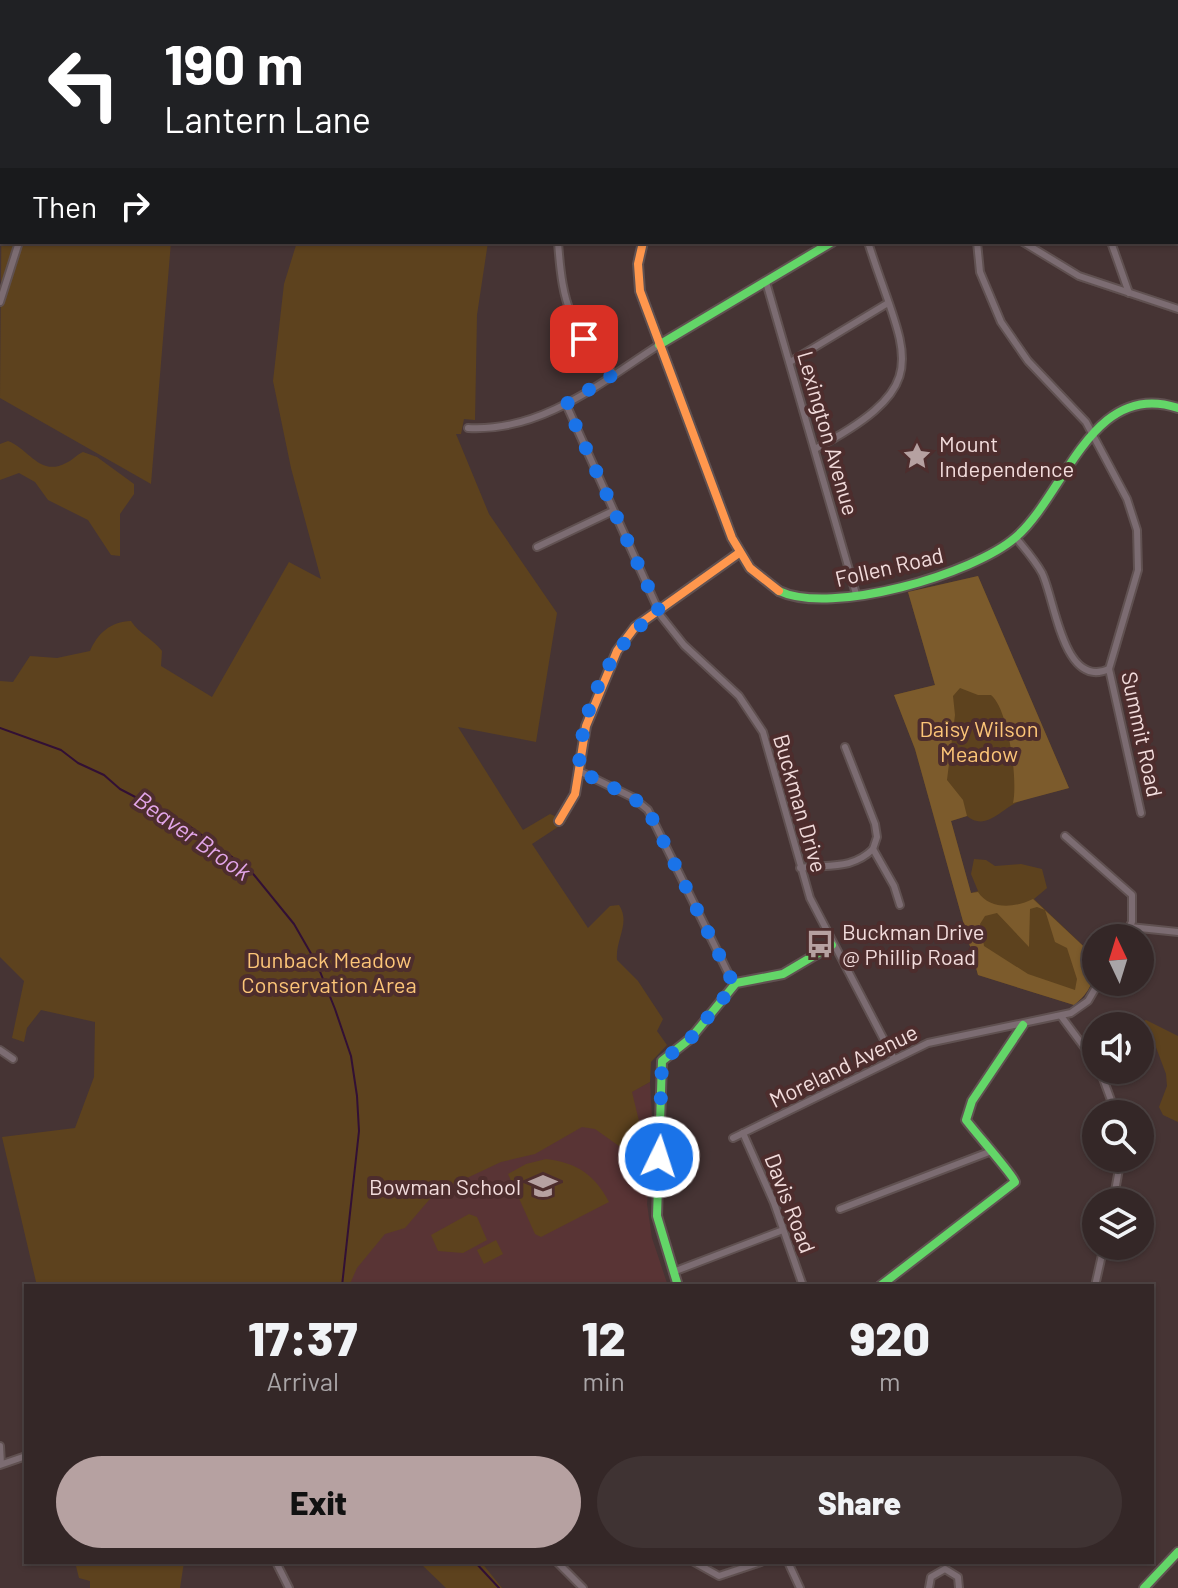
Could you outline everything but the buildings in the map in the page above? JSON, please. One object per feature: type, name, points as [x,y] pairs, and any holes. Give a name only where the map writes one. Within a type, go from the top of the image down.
[{"type":"street","points":[[0,302],[18,244]]},
{"type":"street","points":[[558,244],[561,280],[571,321],[614,374]]},
{"type":"street","name":"Follen Road","points":[[643,244],[638,264],[640,291],[739,553],[747,569],[764,583],[796,598],[824,600],[856,594],[979,562],[1016,538],[1093,436],[1122,408],[1144,402],[1178,408]]},
{"type":"street","points":[[468,428],[514,426],[566,404],[829,244]]},
{"type":"street","points":[[815,449],[876,413],[898,385],[901,346],[869,244]]},
{"type":"street","name":"Summit Road","points":[[977,244],[980,272],[1000,322],[1028,361],[1086,422],[1127,499],[1139,548],[1132,596],[1109,669],[1141,813]]},
{"type":"street","points":[[1026,244],[1079,276],[1178,309]]},
{"type":"street","points":[[1112,244],[1129,293]]},
{"type":"street","name":"Lexington Avenue","points":[[766,282],[856,594]]},
{"type":"street","points":[[790,362],[888,303]]},
{"type":"street","name":"Buckman Drive","points":[[566,404],[659,611],[684,645],[750,709],[773,759],[800,868],[832,945],[894,1059]]},
{"type":"street","points":[[537,547],[613,511]]},
{"type":"street","points":[[1016,538],[1042,574],[1069,652],[1086,669],[1095,673],[1109,669]]},
{"type":"street","points":[[559,821],[571,807],[586,726],[617,651],[635,627],[739,553]]},
{"type":"street","points":[[800,868],[846,866],[863,859],[873,849],[877,837],[875,824],[845,747]]},
{"type":"street","points":[[579,771],[632,797],[648,810],[734,985]]},
{"type":"street","points":[[1065,836],[1127,888],[1134,905],[1131,924]]},
{"type":"street","points":[[873,849],[894,886],[900,905]]},
{"type":"street","points":[[1154,930],[1178,932]]},
{"type":"street","points":[[677,1284],[657,1216],[656,1189],[663,1125],[662,1061],[691,1038],[734,985],[783,974],[832,945]]},
{"type":"street","name":"Moreland Avenue","points":[[733,1138],[933,1041],[1061,1016],[1082,1007],[1089,996]]},
{"type":"street","points":[[1061,1016],[1082,1044]]},
{"type":"street","points":[[883,1284],[1015,1182],[1014,1176],[970,1129],[967,1112],[1023,1025]]},
{"type":"street","points":[[0,1050],[13,1059]]},
{"type":"street","name":"Davis Road","points":[[743,1133],[802,1284]]},
{"type":"street","points":[[840,1209],[989,1152]]},
{"type":"street","points":[[673,1272],[783,1230]]},
{"type":"street","points":[[1095,1284],[1101,1260]]},
{"type":"street","points":[[0,1446],[0,1464],[24,1457]]},
{"type":"street","points":[[1144,1588],[1178,1552]]},
{"type":"street","points":[[277,1564],[289,1588]]},
{"type":"street","points":[[559,1564],[583,1588]]},
{"type":"street","points":[[698,1564],[719,1576],[755,1564]]},
{"type":"street","points":[[789,1564],[800,1588]]},
{"type":"street","points":[[929,1588],[935,1571],[945,1569],[958,1577],[959,1588]]},
{"type":"shaded area","name":"Daisy Wilson Meadow","points":[[978,576],[1069,788],[1013,803],[1011,747],[1003,715],[991,695],[978,695],[960,688],[953,696],[955,715],[947,780],[963,800],[967,816],[951,821],[971,893],[978,892],[989,902],[1003,906],[1033,899],[1045,910],[1082,945],[1083,996],[1074,1005],[978,975],[915,749],[894,695],[935,685],[908,592]],"holes":[[[1037,907],[1045,910],[1055,942],[1067,948],[1077,979],[1075,990],[1028,974],[984,946],[980,924],[985,916],[997,913],[1029,947],[1030,909]]]},
{"type":"shaded area","name":"Bowman School","points":[[650,1082],[653,1135],[647,1204],[652,1238],[667,1284],[318,1284],[295,1253],[563,1128]]},
{"type":"green space","points":[[1,244],[171,244],[151,484],[0,398]]},
{"type":"green space","name":"Dunback Meadow Conservation Area","points":[[296,244],[488,244],[477,315],[475,420],[464,419],[461,434],[456,434],[489,514],[557,613],[536,742],[458,727],[523,830],[550,814],[567,821],[532,844],[588,928],[610,906],[619,905],[623,925],[617,960],[638,981],[663,1019],[657,1031],[667,1045],[651,1062],[650,1082],[632,1092],[639,1121],[635,1141],[619,1146],[595,1129],[582,1127],[535,1154],[501,1162],[435,1193],[405,1228],[385,1234],[357,1268],[350,1284],[37,1284],[2,1137],[75,1128],[94,1077],[95,1022],[41,1010],[27,1028],[24,1042],[12,1038],[24,981],[0,957],[0,681],[13,682],[30,656],[57,658],[90,651],[106,630],[131,621],[162,651],[161,666],[212,697],[289,562],[321,579],[291,468],[273,381],[284,284]]},
{"type":"green space","points":[[8,441],[49,467],[66,463],[83,452],[97,457],[134,484],[134,494],[120,514],[120,556],[111,555],[88,520],[48,500],[35,482],[19,473],[0,480],[0,444]]},
{"type":"green space","name":"Daisy Wilson Meadow","points":[[978,576],[1069,788],[1018,802],[987,820],[974,820],[967,816],[951,821],[971,893],[978,891],[971,874],[974,859],[986,860],[995,866],[1021,864],[1042,869],[1047,888],[1034,899],[1082,945],[1083,996],[1074,1005],[978,975],[915,749],[894,695],[935,685],[908,592]]},
{"type":"green space","points":[[1154,1024],[1178,1036],[1178,1122],[1163,1115],[1159,1107],[1167,1086],[1166,1074],[1154,1042]]},
{"type":"green space","points":[[546,1159],[567,1163],[584,1172],[609,1202],[541,1237],[535,1234],[508,1174],[526,1164]]},
{"type":"green space","points":[[469,1214],[477,1217],[487,1240],[463,1253],[438,1251],[431,1235]]},
{"type":"green space","points":[[496,1240],[503,1254],[484,1264],[477,1250]]},
{"type":"green space","points":[[76,1564],[184,1564],[180,1588],[90,1588],[90,1581],[79,1578]]},
{"type":"green space","points":[[421,1564],[483,1564],[502,1588],[446,1588]]},
{"type":"waterway","name":"Beaver Brook","points":[[0,728],[61,750],[78,763],[104,775],[120,789],[185,823],[250,870],[294,924],[317,964],[335,1009],[351,1056],[357,1096],[359,1131],[342,1284]]},
{"type":"waterway","name":"Beaver Brook","points":[[477,1564],[499,1588]]},
{"type":"traffic: fast","points":[[659,345],[829,244]]},
{"type":"traffic: fast","points":[[779,591],[802,597],[866,595],[969,565],[1016,537],[1034,518],[1102,424],[1123,410],[1148,403],[1178,408]]},
{"type":"traffic: fast","points":[[677,1284],[657,1216],[662,1061],[691,1038],[736,983],[783,974],[832,945]]},
{"type":"traffic: fast","points":[[883,1284],[1015,1182],[966,1120],[972,1101],[1023,1025]]},
{"type":"traffic: fast","points":[[1144,1588],[1178,1552]]},
{"type":"traffic: slow","points":[[643,244],[638,264],[640,291],[732,538],[750,568],[779,591]]},
{"type":"traffic: slow","points":[[559,821],[575,794],[586,726],[617,651],[635,627],[739,553]]},
{"type":"place","name":"Mount Independence","points":[[917,456]]},
{"type":"place","name":"Buckman Drive @ Phillip Road","points":[[820,944]]},
{"type":"place","name":"Bowman School","points":[[543,1186]]},
{"type":"route","points":[[584,339],[614,374],[566,404],[659,611],[635,627],[617,651],[586,726],[579,771],[632,797],[648,810],[664,836],[734,985],[691,1038],[662,1061],[663,1125],[659,1157]]}]
